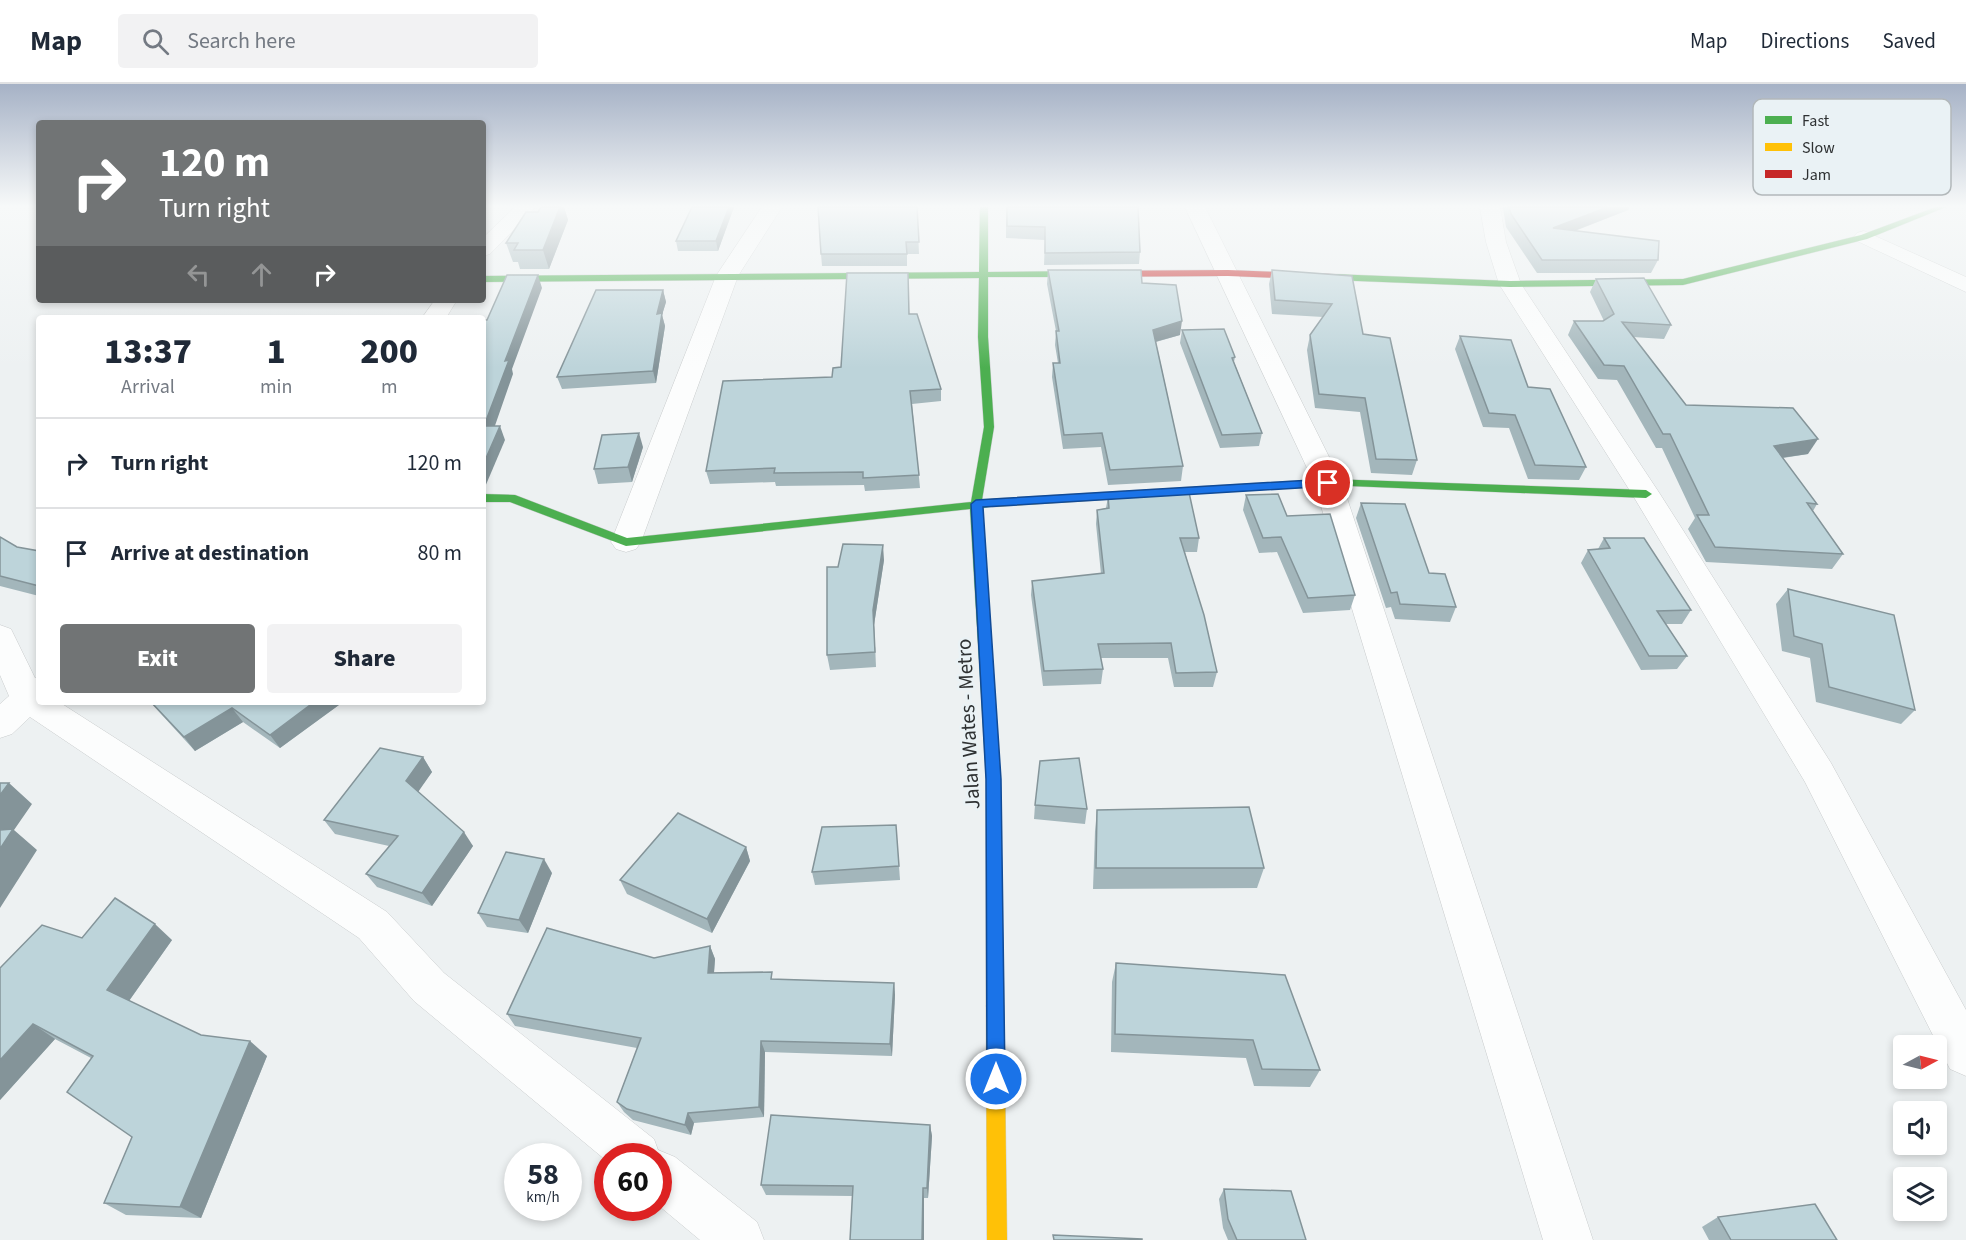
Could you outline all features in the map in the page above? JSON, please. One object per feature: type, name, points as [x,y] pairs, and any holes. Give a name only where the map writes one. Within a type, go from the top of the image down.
[{"type":"street","points":[[626,542],[727,276],[737,261]]},
{"type":"street","name":"Jalan Wates - Metro","points":[[982,261],[990,426],[976,504],[993,779],[997,1240]]},
{"type":"street","points":[[1222,261],[1328,483],[1568,1240]]},
{"type":"street","points":[[1502,261],[1510,284],[1646,494],[1818,773],[1966,1054]]},
{"type":"street","points":[[486,279],[1228,273],[1510,284],[1683,282],[1768,261]]},
{"type":"street","points":[[1915,261],[1966,285]]},
{"type":"street","points":[[486,498],[511,498],[626,542],[976,504],[1328,483],[1646,494]]},
{"type":"street","points":[[0,638],[22,704],[373,925],[429,987],[621,1143]]},
{"type":"street","points":[[672,1185],[739,1240]]},
{"type":"building","points":[[1048,270],[1141,270],[1142,283],[1176,285],[1182,321],[1153,330],[1183,466],[1110,470],[1102,433],[1064,435],[1053,363],[1060,363],[1056,331],[1059,331]]},
{"type":"building","points":[[1272,270],[1352,276],[1363,334],[1390,338],[1417,460],[1376,459],[1365,398],[1319,394],[1310,335],[1332,304],[1275,300]]},
{"type":"building","points":[[847,273],[908,273],[909,314],[917,314],[941,389],[910,391],[919,475],[863,478],[863,472],[774,473],[775,468],[706,471],[723,381],[832,377],[833,368],[841,367]]},
{"type":"building","points":[[507,275],[538,275],[505,361],[509,360],[486,421],[486,320]]},
{"type":"building","points":[[1644,278],[1671,325],[1622,322],[1686,405],[1793,408],[1818,439],[1774,446],[1817,504],[1807,503],[1843,554],[1715,547],[1697,515],[1709,515],[1670,434],[1663,434],[1624,366],[1604,365],[1574,321],[1603,321],[1614,314],[1596,279]]},
{"type":"building","points":[[596,290],[663,290],[657,314],[662,313],[653,371],[557,377]]},
{"type":"building","points":[[1224,329],[1235,357],[1232,358],[1262,433],[1222,435],[1182,330]]},
{"type":"building","points":[[1460,336],[1511,340],[1528,387],[1550,389],[1586,467],[1535,465],[1515,415],[1489,413]]},
{"type":"building","points":[[486,426],[500,426],[486,458]]},
{"type":"building","points":[[639,433],[628,467],[594,469],[602,435]]},
{"type":"building","points":[[1188,488],[1199,538],[1180,538],[1204,615],[1217,672],[1176,673],[1171,643],[1098,644],[1103,669],[1044,671],[1032,581],[1104,573],[1097,510],[1109,508],[1108,497],[1115,497],[1115,493]]},
{"type":"building","points":[[1278,494],[1287,516],[1330,514],[1355,595],[1308,598],[1281,537],[1263,538],[1246,495]]},
{"type":"building","points":[[1361,503],[1405,504],[1429,573],[1445,574],[1456,607],[1400,604],[1397,592],[1391,593]]},
{"type":"building","points":[[0,537],[17,547],[36,550],[36,585],[0,576]]},
{"type":"building","points":[[1604,538],[1644,538],[1691,610],[1657,611],[1687,656],[1649,656],[1588,550],[1610,548]]},
{"type":"building","points":[[843,544],[883,545],[873,610],[875,652],[827,655],[827,567],[838,567]]},
{"type":"building","points":[[1788,589],[1894,615],[1915,710],[1829,687],[1822,644],[1794,636]]},
{"type":"building","points":[[154,705],[310,705],[270,735],[232,708],[184,737]]},
{"type":"building","points":[[380,748],[423,757],[406,781],[464,832],[422,893],[366,874],[398,836],[324,820]]},
{"type":"building","points":[[1079,758],[1087,809],[1035,805],[1040,761]]},
{"type":"building","points":[[0,783],[9,783],[0,795]]},
{"type":"building","points":[[1249,807],[1264,868],[1096,868],[1097,810]]},
{"type":"building","points":[[678,813],[746,847],[707,919],[620,880]]},
{"type":"building","points":[[896,825],[899,866],[812,872],[822,827]]},
{"type":"building","points":[[13,829],[0,849],[0,830]]},
{"type":"building","points":[[506,852],[544,859],[519,920],[478,913]]},
{"type":"building","points":[[115,898],[155,924],[107,990],[201,1035],[250,1041],[180,1207],[104,1203],[132,1137],[67,1092],[93,1056],[33,1024],[0,1060],[0,968],[42,925],[82,938]]},
{"type":"building","points":[[547,928],[654,958],[710,946],[708,973],[772,972],[771,979],[894,983],[890,1044],[761,1041],[759,1107],[688,1113],[685,1125],[627,1109],[617,1102],[641,1038],[507,1014]]},
{"type":"building","points":[[1116,963],[1285,975],[1320,1070],[1262,1069],[1253,1040],[1115,1034]]},
{"type":"building","points":[[771,1115],[930,1125],[927,1188],[923,1188],[922,1240],[850,1240],[853,1186],[761,1185]]},
{"type":"building","points":[[1224,1189],[1291,1191],[1306,1240],[1237,1240],[1228,1219]]},
{"type":"building","points":[[1815,1204],[1837,1240],[1731,1240],[1718,1217]]},
{"type":"building","points":[[1053,1235],[1142,1239],[1142,1240],[1054,1240]]},
{"type":"traffic: fast","points":[[984,261],[983,337],[989,427],[976,504],[993,779],[995,1006]]},
{"type":"traffic: fast","points":[[1332,277],[1510,284],[1683,282],[1768,261]]},
{"type":"traffic: fast","points":[[486,279],[1079,274]]},
{"type":"traffic: fast","points":[[1329,483],[1646,494]]},
{"type":"traffic: fast","points":[[486,498],[511,498],[626,542],[992,503]]},
{"type":"traffic: slow","points":[[992,503],[1329,483]]},
{"type":"traffic: slow","points":[[995,1006],[997,1240]]},
{"type":"traffic: jam","points":[[1079,274],[1228,273],[1332,277]]},
{"type":"route","points":[[996,1079],[993,779],[976,504],[1328,483]]}]
